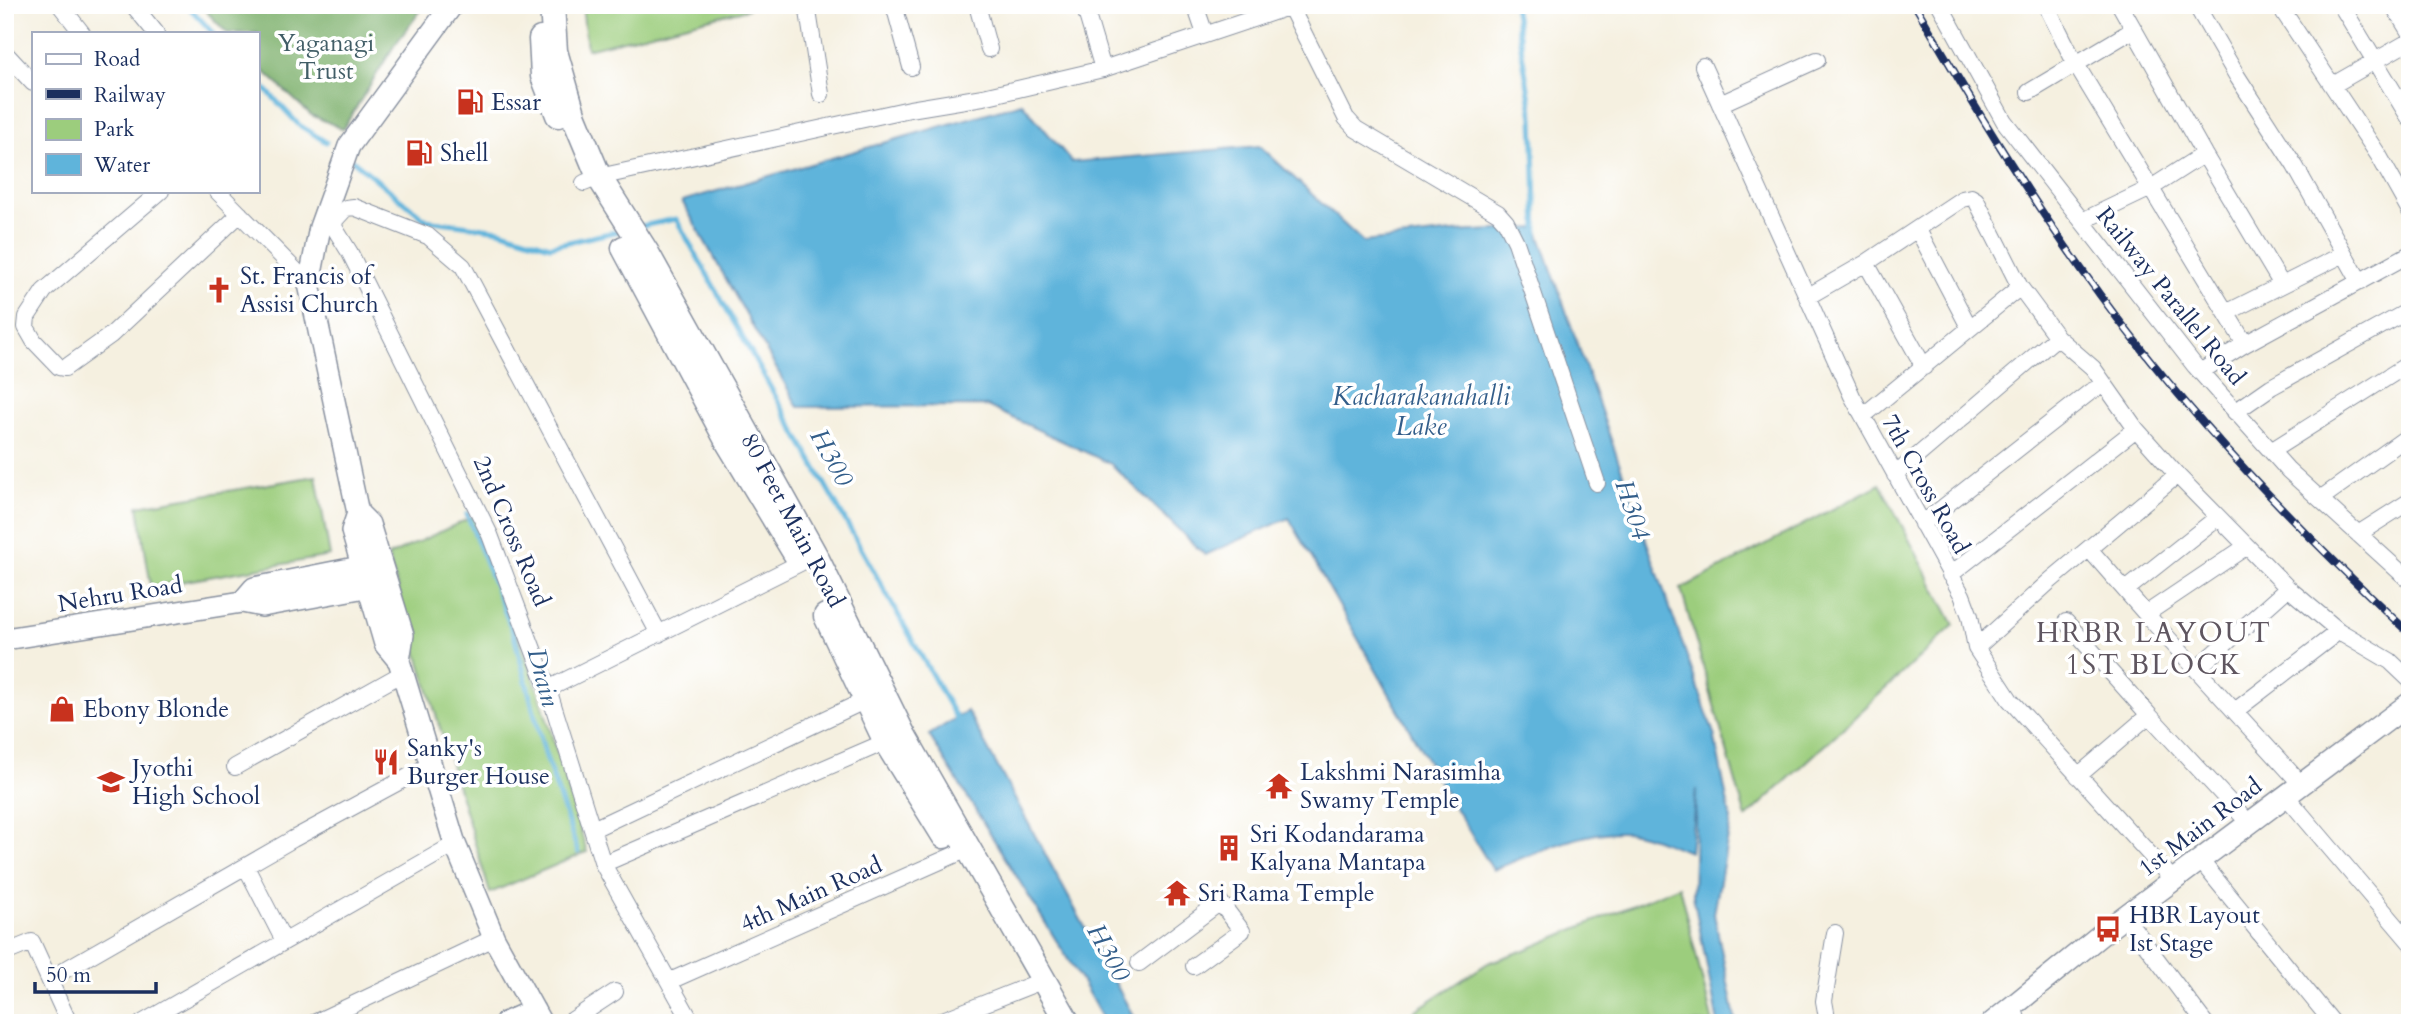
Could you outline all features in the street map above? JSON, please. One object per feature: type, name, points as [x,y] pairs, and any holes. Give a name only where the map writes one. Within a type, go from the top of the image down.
[{"type":"main road","points":[[452,5],[349,146],[309,284],[358,513],[369,524],[375,575],[403,635],[401,667],[430,765],[455,844],[494,938],[537,1016],[505,1023]]},
{"type":"main road","name":"80 Feet Main Road","points":[[539,5],[543,76],[592,180],[640,258],[808,559],[895,738],[963,851],[1037,983],[1068,1023]]},
{"type":"main road","name":"80 Feet Main Road","points":[[552,5],[555,51],[592,180]]},
{"type":"main road","name":"80 Feet Main Road","points":[[808,559],[866,700],[895,738]]},
{"type":"main road","name":"Nehru Road","points":[[5,639],[242,601],[254,588],[375,575]]},
{"type":"main road","name":"1st Main Road","points":[[1992,1023],[2016,1014],[2125,917],[2410,703]]},
{"type":"main road","name":"80 Feet Main Road","points":[[1037,983],[1049,1023]]},
{"type":"street","points":[[60,5],[81,32]]},
{"type":"street","points":[[133,5],[155,32]]},
{"type":"street","points":[[807,5],[821,94]]},
{"type":"street","points":[[894,5],[911,67]]},
{"type":"street","points":[[977,5],[989,49]]},
{"type":"street","points":[[1084,5],[1103,69]]},
{"type":"street","points":[[1195,5],[1205,34]]},
{"type":"street","name":"Railway Parallel Road","points":[[1940,5],[2004,121],[2200,372],[2271,451],[2319,499],[2408,577]]},
{"type":"street","points":[[2046,5],[2075,62],[2245,344]]},
{"type":"street","points":[[2120,5],[2282,285]]},
{"type":"street","points":[[2196,5],[2237,76],[2295,166],[2360,282]]},
{"type":"street","points":[[2279,5],[2379,156],[2410,211]]},
{"type":"street","points":[[2341,5],[2410,119]]},
{"type":"street","points":[[2393,5],[2410,33]]},
{"type":"street","points":[[592,180],[1103,69],[1292,6],[1346,118],[1356,129],[1498,213],[1506,222],[1516,242],[1597,483]]},
{"type":"street","points":[[2029,92],[2075,62],[2133,30]]},
{"type":"street","points":[[2333,85],[2410,41]]},
{"type":"street","points":[[5,52],[32,82]]},
{"type":"street","points":[[1720,104],[1817,61]]},
{"type":"street","name":"7th Cross Road","points":[[1703,66],[1863,416],[1970,616],[1976,648],[2010,700],[2174,880]]},
{"type":"street","points":[[2082,221],[2151,188],[2204,154]]},
{"type":"street","points":[[161,192],[44,291],[27,317],[26,327],[34,341],[59,367],[65,368],[111,335],[240,214]]},
{"type":"street","points":[[218,192],[309,284]]},
{"type":"street","points":[[1807,297],[1866,263],[1962,200],[1970,197],[1976,200],[2020,287],[2057,337],[2094,369],[2136,429],[2177,475],[2288,587],[2339,631],[2390,661],[2410,680]]},
{"type":"street","points":[[329,220],[346,208],[355,207],[428,236],[463,265],[659,635]]},
{"type":"street","name":"2nd Cross Road","points":[[329,220],[350,253],[490,535],[548,689],[603,864],[692,1023]]},
{"type":"street","points":[[1918,230],[1969,327]]},
{"type":"street","points":[[2226,313],[2344,254]]},
{"type":"street","points":[[2200,372],[2245,344],[2410,254]]},
{"type":"street","points":[[1866,263],[1924,367]]},
{"type":"street","points":[[1863,416],[2020,287]]},
{"type":"street","points":[[2235,412],[2271,387],[2410,310]]},
{"type":"street","points":[[1895,475],[2057,337]]},
{"type":"street","points":[[2271,451],[2410,363]]},
{"type":"street","points":[[1922,524],[2090,392],[2104,385]]},
{"type":"street","points":[[1950,575],[2136,429]]},
{"type":"street","points":[[2319,499],[2410,435]]},
{"type":"street","points":[[1976,648],[2051,580],[2177,475]]},
{"type":"street","points":[[2358,534],[2410,501]]},
{"type":"street","points":[[2126,590],[2218,517]]},
{"type":"street","points":[[2147,614],[2247,546]]},
{"type":"street","points":[[2090,550],[2235,711],[2410,942]]},
{"type":"street","points":[[548,689],[808,559]]},
{"type":"street","points":[[2197,669],[2288,587]]},
{"type":"street","points":[[2066,622],[2249,823]]},
{"type":"street","points":[[2235,711],[2339,631]]},
{"type":"street","points":[[235,767],[401,667]]},
{"type":"street","points":[[593,829],[866,700]]},
{"type":"street","points":[[2078,776],[2149,715]]},
{"type":"street","points":[[603,864],[895,738]]},
{"type":"street","points":[[49,979],[430,765]]},
{"type":"street","points":[[142,1023],[455,844]]},
{"type":"street","name":"4th Main Road","points":[[670,981],[963,851]]},
{"type":"street","points":[[2200,860],[2333,1023]]},
{"type":"street","points":[[246,867],[284,941]]},
{"type":"street","points":[[1139,963],[1220,902],[1242,931],[1194,966]]},
{"type":"street","points":[[2125,917],[2204,1023]]},
{"type":"street","points":[[1828,1023],[1825,1002],[1835,933]]},
{"type":"street","points":[[314,1023],[494,938]]},
{"type":"street","points":[[5,953],[32,942],[67,1022]]},
{"type":"street","points":[[934,1023],[1037,983]]},
{"type":"street","points":[[568,1023],[615,992]]},
{"type":"green space","name":"Yaganagi Trust","points":[[200,5],[425,5],[394,46],[343,129],[311,115],[259,67],[259,32],[226,32]]},
{"type":"green space","points":[[582,5],[747,5],[748,9],[587,49]]},
{"type":"green space","points":[[316,476],[330,556],[151,587],[138,506]]},
{"type":"green space","points":[[1880,484],[1954,625],[1746,818],[1681,589]]},
{"type":"green space","points":[[474,516],[539,693],[587,852],[490,893],[388,556]]},
{"type":"green space","points":[[1679,886],[1713,1023],[1396,1023],[1488,963]]},
{"type":"water","name":"Kacharakanahalli Lake","points":[[1022,103],[1072,162],[1260,146],[1363,242],[1453,232],[1537,228],[1714,734],[1731,820],[1714,914],[1736,1023],[1718,1023],[1693,895],[1696,789],[1690,852],[1641,834],[1617,832],[1581,837],[1543,849],[1493,870],[1289,518],[1205,555],[1111,464],[987,406],[798,407],[682,201]]},
{"type":"water","points":[[967,711],[1137,1023],[1105,1023],[929,735]]},
{"type":"waterway","name":"H300","points":[[187,5],[212,32]]},
{"type":"waterway","name":"H304","points":[[1514,5],[1533,118],[1537,235]]},
{"type":"waterway","name":"H300","points":[[259,82],[299,125],[326,142]]},
{"type":"waterway","name":"H300","points":[[350,158],[426,220],[499,230],[550,246],[624,230]]},
{"type":"waterway","name":"H300","points":[[637,227],[676,219],[959,723]]},
{"type":"waterway","name":"Drain","points":[[467,514],[514,635],[545,754],[578,852]]},
{"type":"railway","points":[[1915,5],[2027,189],[2135,341],[2247,472],[2410,634]]},
{"type":"place","name":"Essar","points":[[470,102]]},
{"type":"place","name":"Shell","points":[[419,153]]},
{"type":"place","name":"St. Francis of Assisi Church","points":[[219,290]]},
{"type":"place","name":"Ebony Blonde","points":[[62,709]]},
{"type":"place","name":"Sanky's Burger House","points":[[386,762]]},
{"type":"place","name":"Jyothi High School","points":[[111,782]]},
{"type":"place","name":"Lakshmi Narasimha Swamy Temple","points":[[1279,786]]},
{"type":"place","name":"Sri Kodandarama Kalyana Mantapa","points":[[1229,848]]},
{"type":"place","name":"Sri Rama Temple","points":[[1177,893]]},
{"type":"place","name":"HBR Layout Ist Stage","points":[[2108,929]]},
{"type":"district","name":"HRBR LAYOUT 1ST BLOCK","points":[[2154,648]]}]
